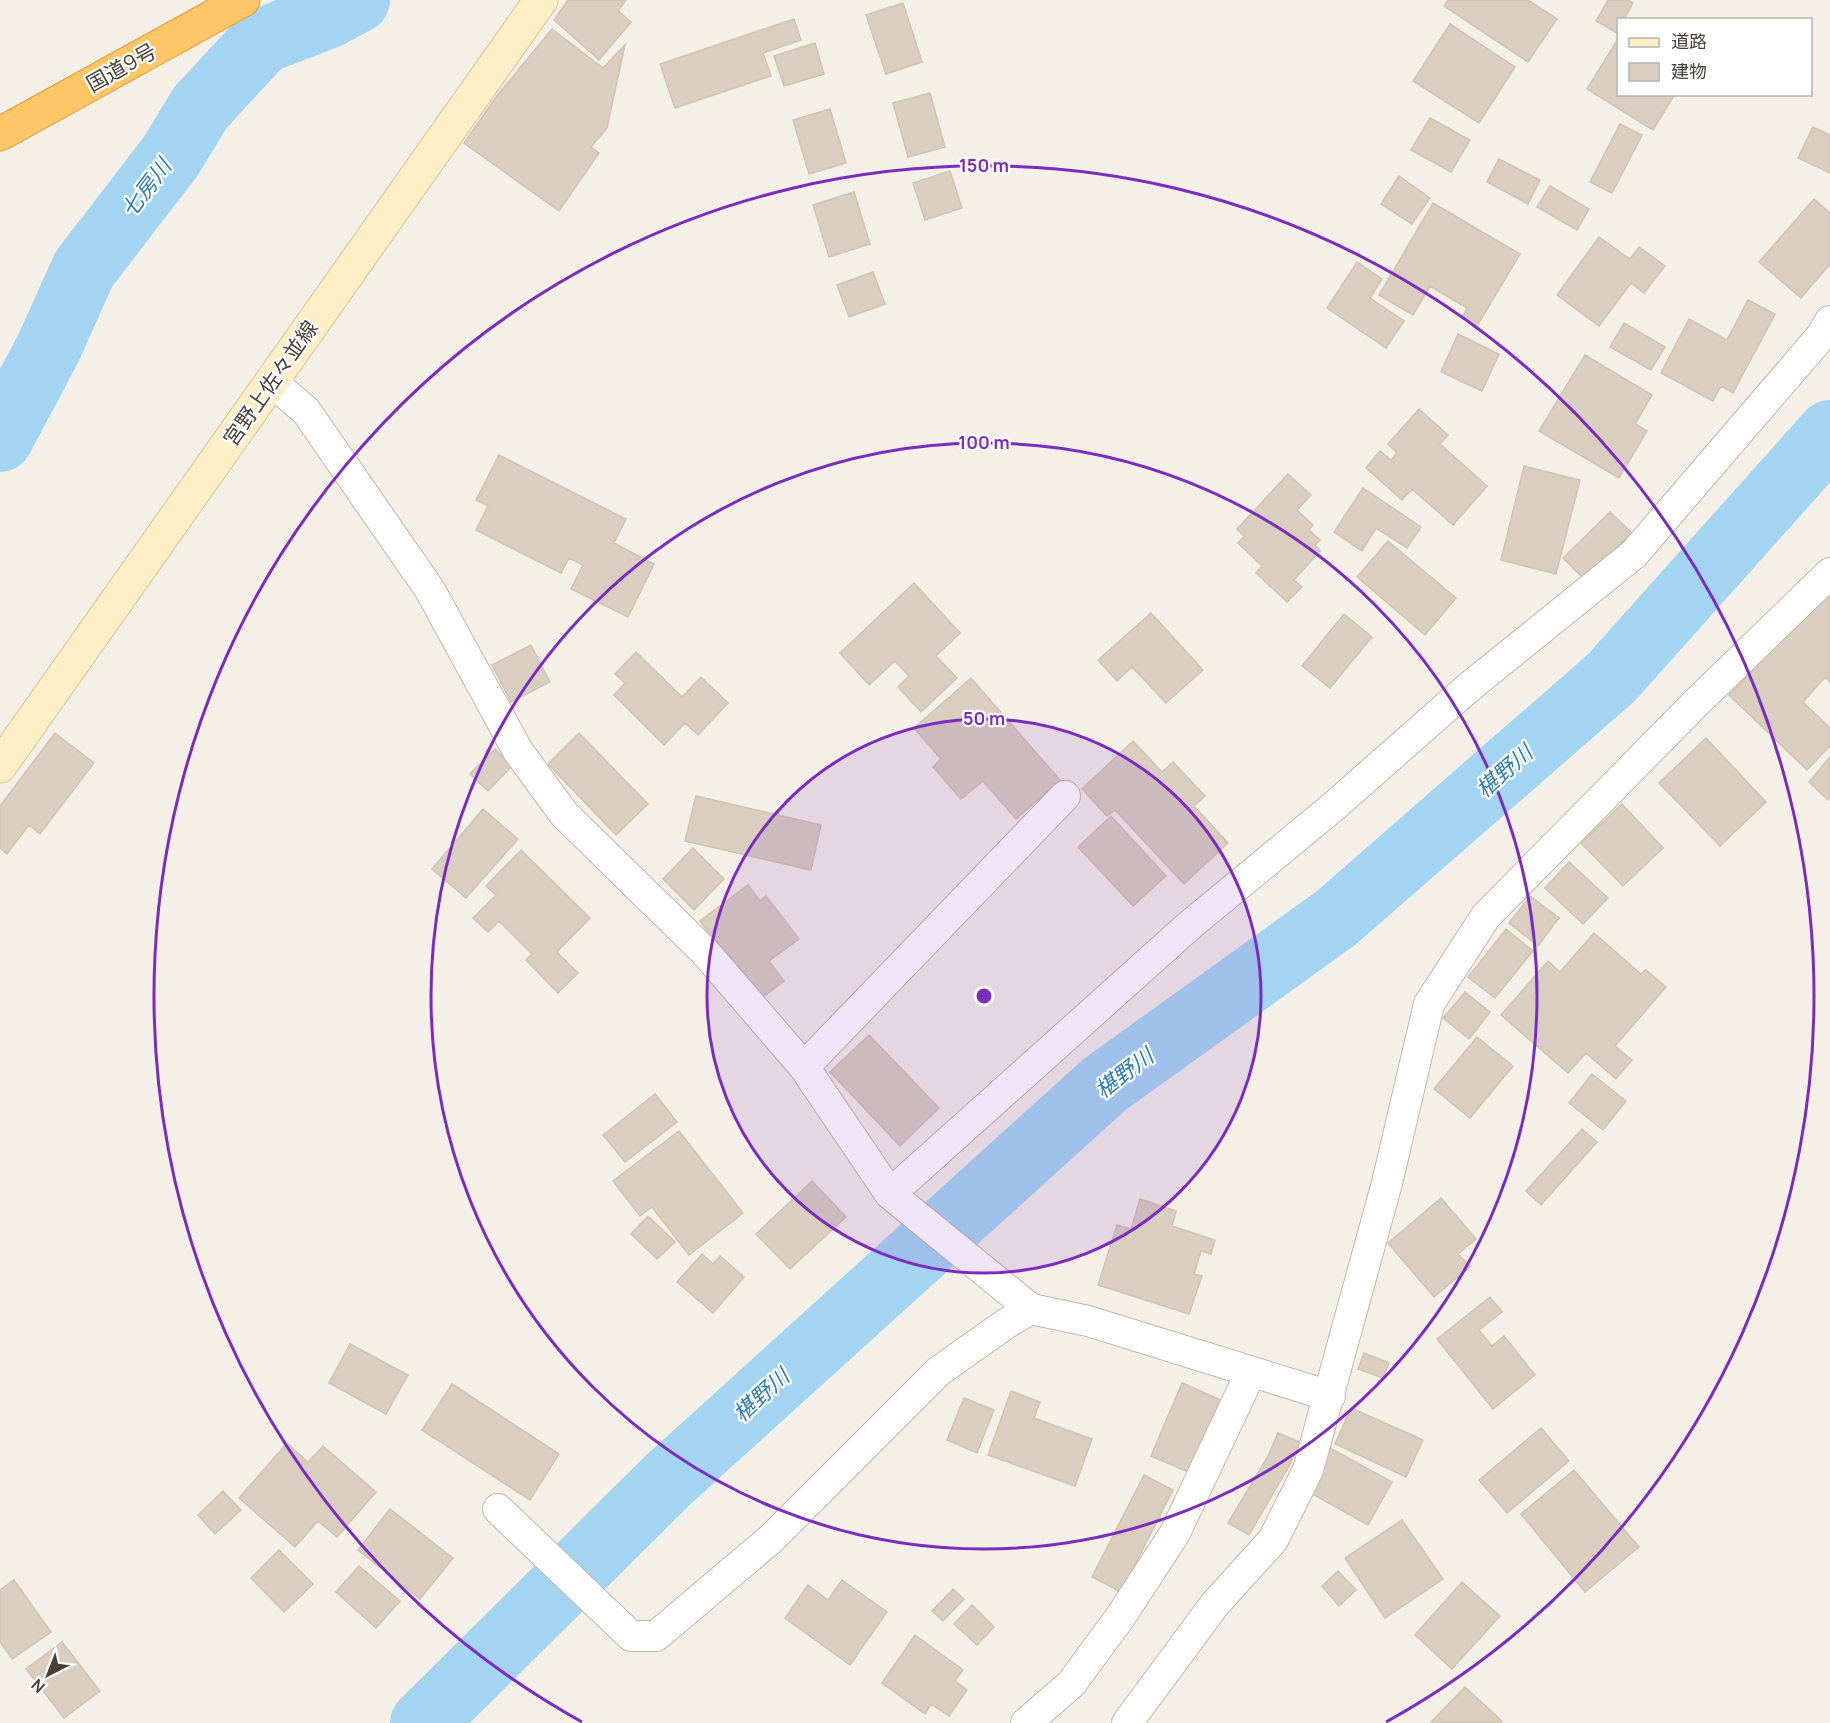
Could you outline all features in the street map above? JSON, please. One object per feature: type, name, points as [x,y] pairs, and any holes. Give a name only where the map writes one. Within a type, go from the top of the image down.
[{"type":"highway","name":"国道9号","points":[[0,134],[243,0]]},
{"type":"main road","name":"宮野上佐々並線","points":[[0,766],[541,0]]},
{"type":"street","points":[[894,1198],[1190,925],[1333,807],[1468,688],[1634,554],[1822,335],[1830,321]]},
{"type":"street","points":[[271,381],[306,411],[430,590],[518,751],[564,814],[705,952],[804,1067],[894,1198],[1022,1302],[1330,1396]]},
{"type":"street","points":[[1127,1723],[1215,1604],[1273,1540],[1308,1470],[1388,1182],[1430,1004],[1486,916],[1698,701],[1830,573]]},
{"type":"street","points":[[804,1067],[1065,796]]},
{"type":"street","points":[[498,1509],[631,1636],[656,1636],[772,1538],[939,1371],[1007,1323],[1022,1302]]},
{"type":"street","points":[[1026,1723],[1071,1684],[1121,1616],[1175,1533],[1258,1374]]},
{"type":"building","points":[[568,0],[626,0],[618,11],[631,22],[599,60],[554,20]]},
{"type":"building","points":[[1448,0],[1528,0],[1557,19],[1528,62],[1444,6]]},
{"type":"building","points":[[1608,0],[1628,0],[1633,3],[1625,18],[1617,18],[1617,33],[1596,21]]},
{"type":"building","points":[[903,3],[922,62],[886,74],[866,15]]},
{"type":"building","points":[[794,19],[801,40],[763,53],[771,76],[675,108],[660,64]]},
{"type":"building","points":[[1450,24],[1515,67],[1479,123],[1413,81]]},
{"type":"building","points":[[552,29],[603,68],[625,45],[607,128],[591,147],[599,153],[559,211],[464,143],[496,97]]},
{"type":"building","points":[[1617,41],[1617,96],[1674,96],[1653,130],[1587,89]]},
{"type":"building","points":[[815,43],[824,74],[784,86],[774,56]]},
{"type":"building","points":[[930,93],[945,147],[908,157],[893,103]]},
{"type":"building","points":[[830,109],[846,163],[809,174],[793,120]]},
{"type":"building","points":[[1430,118],[1470,140],[1451,172],[1411,150]]},
{"type":"building","points":[[1620,124],[1642,135],[1612,193],[1590,182]]},
{"type":"building","points":[[1813,127],[1830,135],[1830,173],[1798,158]]},
{"type":"building","points":[[1499,159],[1540,180],[1528,204],[1487,182]]},
{"type":"building","points":[[950,171],[962,208],[925,220],[913,183]]},
{"type":"building","points":[[1399,176],[1430,198],[1412,224],[1381,204]]},
{"type":"building","points":[[1550,186],[1589,209],[1577,230],[1537,207]]},
{"type":"building","points":[[854,192],[870,244],[829,257],[813,205]]},
{"type":"building","points":[[1814,199],[1830,213],[1830,264],[1801,298],[1759,262]]},
{"type":"building","points":[[1433,203],[1520,254],[1477,326],[1462,318],[1467,308],[1430,286],[1413,315],[1379,295]]},
{"type":"building","points":[[1599,237],[1630,259],[1639,247],[1665,266],[1644,293],[1631,283],[1599,326],[1557,295]]},
{"type":"building","points":[[1357,262],[1382,279],[1370,298],[1404,321],[1386,348],[1327,308]]},
{"type":"building","points":[[873,272],[885,304],[849,317],[837,285]]},
{"type":"building","points":[[1748,300],[1775,314],[1733,393],[1721,386],[1713,401],[1661,373],[1689,319],[1727,340]]},
{"type":"building","points":[[1624,323],[1665,347],[1651,370],[1610,347]]},
{"type":"building","points":[[1458,334],[1499,354],[1482,391],[1441,372]]},
{"type":"building","points":[[1585,355],[1652,395],[1635,424],[1647,431],[1619,478],[1539,431]]},
{"type":"building","points":[[1419,409],[1448,435],[1440,444],[1487,486],[1453,525],[1412,489],[1402,500],[1366,468],[1380,451],[1391,460],[1397,453],[1388,444]]},
{"type":"building","points":[[499,455],[626,519],[614,543],[654,564],[628,617],[571,589],[583,565],[569,558],[561,573],[476,530],[488,506],[476,500]]},
{"type":"building","points":[[1524,466],[1580,480],[1556,574],[1501,560]]},
{"type":"building","points":[[1288,474],[1311,495],[1297,510],[1313,525],[1309,530],[1320,540],[1315,545],[1320,551],[1294,580],[1302,587],[1287,602],[1256,573],[1262,566],[1238,543],[1244,536],[1237,529]]},
{"type":"building","points":[[1363,488],[1421,527],[1407,548],[1376,528],[1362,551],[1334,532]]},
{"type":"building","points":[[1610,512],[1632,533],[1584,579],[1563,558]]},
{"type":"building","points":[[1388,541],[1456,598],[1425,635],[1357,577]]},
{"type":"building","points":[[914,583],[960,633],[936,656],[957,678],[921,712],[898,687],[909,676],[895,661],[869,685],[840,653]]},
{"type":"building","points":[[1825,594],[1830,598],[1830,682],[1825,677],[1803,702],[1830,728],[1830,746],[1807,770],[1729,695]]},
{"type":"building","points":[[1151,613],[1203,670],[1166,703],[1132,667],[1117,681],[1098,660]]},
{"type":"building","points":[[1344,614],[1372,637],[1330,688],[1302,666]]},
{"type":"building","points":[[531,645],[550,682],[511,702],[492,665]]},
{"type":"building","points":[[636,652],[682,697],[701,677],[728,703],[698,735],[685,723],[664,745],[614,695],[625,683],[615,674]]},
{"type":"building","points":[[971,678],[1060,780],[1016,819],[983,781],[961,799],[933,767],[941,759],[914,728]]},
{"type":"building","points":[[55,733],[94,763],[40,834],[29,825],[7,854],[0,848],[0,806]]},
{"type":"building","points":[[579,733],[648,804],[616,835],[548,764]]},
{"type":"building","points":[[1706,738],[1766,802],[1720,846],[1659,783]]},
{"type":"building","points":[[1133,741],[1162,772],[1173,762],[1205,796],[1194,806],[1228,843],[1184,884],[1115,810],[1107,816],[1082,789]]},
{"type":"building","points":[[495,749],[512,766],[488,791],[470,774]]},
{"type":"building","points":[[1830,757],[1830,798],[1828,800],[1809,782]]},
{"type":"building","points":[[696,796],[821,825],[811,870],[685,841]]},
{"type":"building","points":[[1622,804],[1663,848],[1623,886],[1581,843]]},
{"type":"building","points":[[483,809],[518,839],[466,898],[432,869]]},
{"type":"building","points":[[1111,816],[1166,876],[1133,906],[1078,847]]},
{"type":"building","points":[[693,848],[724,879],[694,910],[663,879]]},
{"type":"building","points":[[521,850],[590,918],[557,952],[578,973],[558,993],[526,960],[532,954],[499,921],[488,932],[473,918],[496,895],[486,886]]},
{"type":"building","points":[[1569,862],[1608,898],[1583,924],[1545,888]]},
{"type":"building","points":[[748,885],[760,901],[766,896],[799,939],[769,961],[784,981],[759,1000],[700,921]]},
{"type":"building","points":[[1530,896],[1559,918],[1538,946],[1509,923]]},
{"type":"building","points":[[1506,929],[1533,951],[1495,998],[1468,977]]},
{"type":"building","points":[[1594,933],[1641,974],[1646,970],[1666,987],[1615,1046],[1632,1060],[1616,1079],[1586,1053],[1568,1073],[1501,1015],[1548,961],[1560,972]]},
{"type":"building","points":[[1465,992],[1490,1012],[1469,1039],[1443,1018]]},
{"type":"building","points":[[869,1035],[939,1108],[900,1146],[830,1072]]},
{"type":"building","points":[[1477,1037],[1513,1066],[1470,1118],[1434,1089]]},
{"type":"building","points":[[1592,1074],[1626,1101],[1603,1130],[1569,1103]]},
{"type":"building","points":[[655,1094],[677,1122],[625,1162],[603,1135]]},
{"type":"building","points":[[1582,1129],[1597,1142],[1541,1205],[1526,1191]]},
{"type":"building","points":[[679,1131],[743,1213],[689,1255],[652,1207],[640,1216],[613,1181]]},
{"type":"building","points":[[812,1181],[846,1217],[790,1269],[756,1234]]},
{"type":"building","points":[[1441,1198],[1476,1239],[1458,1254],[1470,1267],[1434,1297],[1388,1243]]},
{"type":"building","points":[[1140,1199],[1176,1211],[1172,1226],[1215,1240],[1211,1254],[1201,1251],[1194,1274],[1202,1276],[1189,1314],[1098,1285],[1117,1225],[1131,1229]]},
{"type":"building","points":[[648,1216],[675,1242],[657,1259],[631,1234]]},
{"type":"building","points":[[702,1254],[713,1264],[720,1256],[744,1277],[713,1313],[677,1282]]},
{"type":"building","points":[[1490,1297],[1502,1312],[1479,1330],[1492,1346],[1504,1336],[1535,1375],[1493,1409],[1437,1339]]},
{"type":"building","points":[[350,1344],[408,1375],[386,1414],[329,1383]]},
{"type":"building","points":[[1364,1353],[1389,1363],[1383,1378],[1358,1369]]},
{"type":"building","points":[[1182,1383],[1223,1401],[1193,1474],[1151,1456]]},
{"type":"building","points":[[452,1384],[559,1454],[530,1500],[422,1430]]},
{"type":"building","points":[[1011,1391],[1040,1402],[1034,1418],[1092,1439],[1075,1486],[988,1455]]},
{"type":"building","points":[[964,1398],[994,1410],[977,1453],[947,1440]]},
{"type":"building","points":[[1351,1408],[1423,1440],[1406,1477],[1335,1444]]},
{"type":"building","points":[[1541,1428],[1569,1461],[1507,1513],[1479,1480]]},
{"type":"building","points":[[1278,1433],[1300,1442],[1288,1468],[1249,1535],[1228,1523],[1268,1456]]},
{"type":"building","points":[[287,1443],[308,1462],[323,1446],[376,1492],[337,1537],[318,1521],[295,1547],[239,1498]]},
{"type":"building","points":[[1330,1448],[1392,1482],[1368,1525],[1307,1491]]},
{"type":"building","points":[[1574,1470],[1639,1547],[1585,1592],[1521,1514]]},
{"type":"building","points":[[1144,1475],[1173,1490],[1121,1592],[1092,1577]]},
{"type":"building","points":[[223,1491],[241,1510],[215,1534],[198,1515]]},
{"type":"building","points":[[390,1509],[453,1558],[420,1599],[358,1550]]},
{"type":"building","points":[[1402,1520],[1443,1579],[1385,1618],[1345,1558]]},
{"type":"building","points":[[279,1550],[313,1584],[284,1612],[251,1578]]},
{"type":"building","points":[[359,1566],[400,1601],[376,1628],[336,1592]]},
{"type":"building","points":[[1338,1571],[1356,1590],[1339,1606],[1322,1586]]},
{"type":"building","points":[[14,1580],[51,1632],[12,1659],[0,1642],[0,1590]]},
{"type":"building","points":[[842,1580],[887,1612],[850,1665],[785,1618],[808,1585],[828,1600]]},
{"type":"building","points":[[1462,1582],[1500,1616],[1452,1669],[1415,1635]]},
{"type":"building","points":[[953,1589],[964,1599],[943,1621],[932,1611]]},
{"type":"building","points":[[972,1605],[994,1627],[977,1645],[954,1624]]},
{"type":"building","points":[[915,1635],[963,1670],[955,1681],[967,1690],[949,1716],[931,1704],[925,1714],[882,1683]]},
{"type":"building","points":[[62,1642],[100,1691],[64,1718],[26,1669]]},
{"type":"building","points":[[1465,1687],[1502,1721],[1500,1723],[1431,1722]]},
{"type":"waterway","name":"七房川","points":[[0,439],[48,349],[84,269],[171,156],[200,108],[262,41],[329,15],[357,0]]},
{"type":"waterway","name":"椹野川","points":[[423,1723],[669,1479],[1104,1085],[1336,918],[1611,678],[1830,433]]}]
